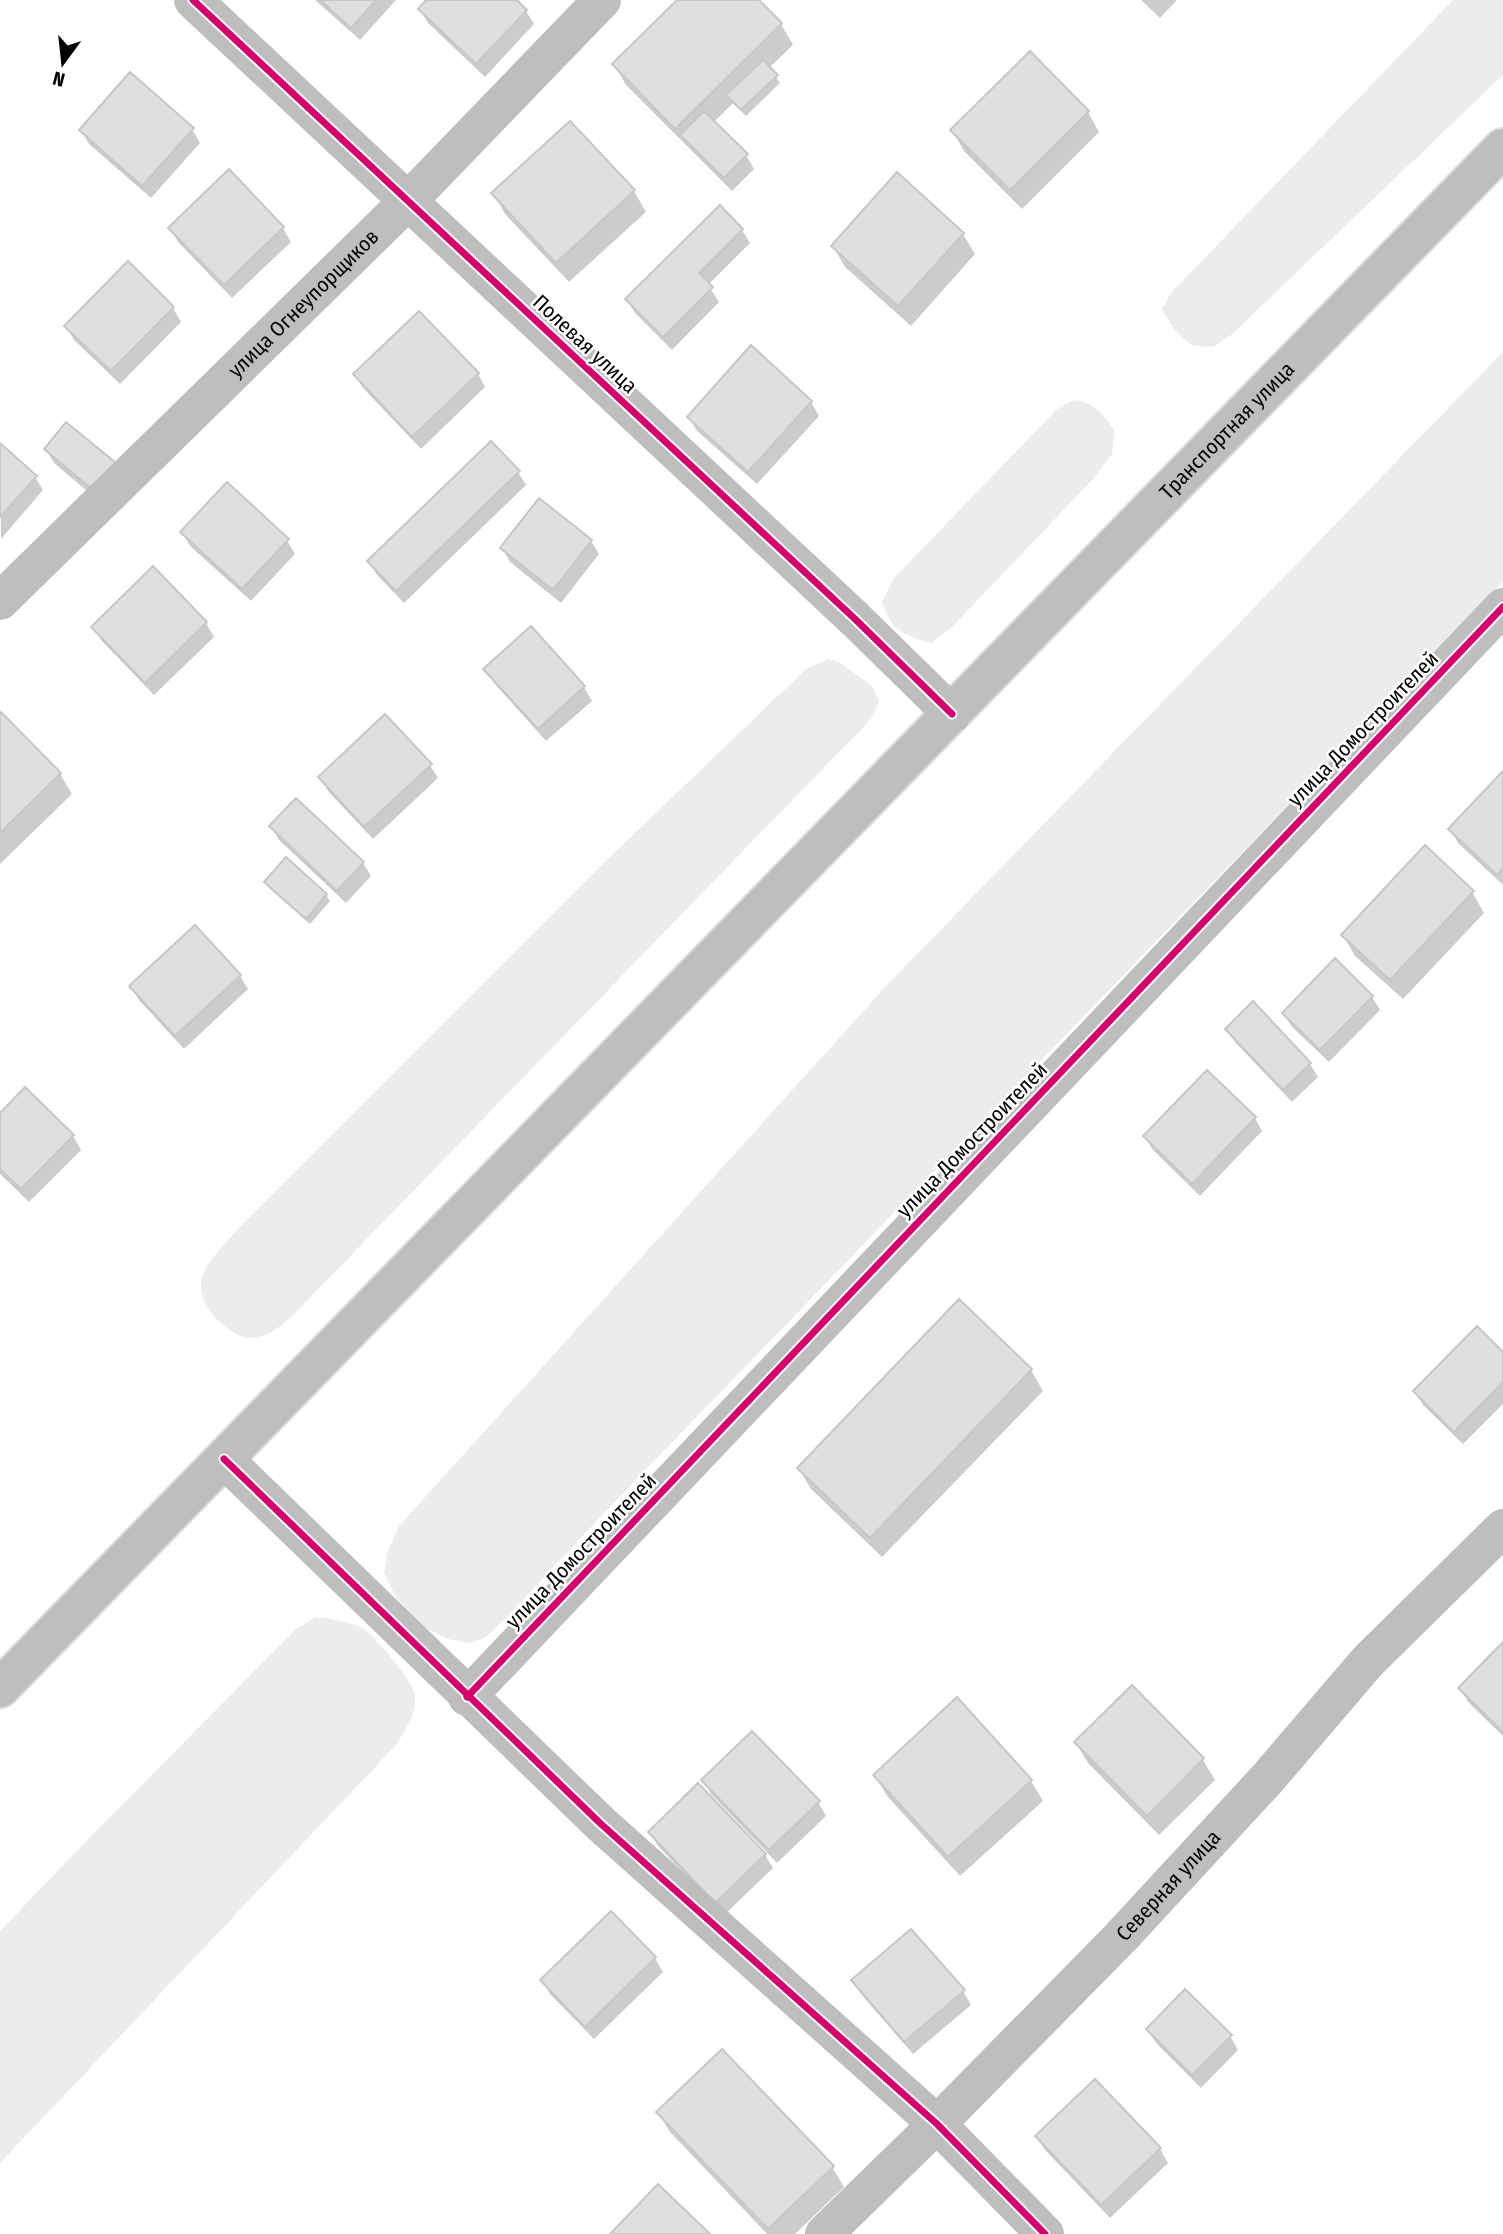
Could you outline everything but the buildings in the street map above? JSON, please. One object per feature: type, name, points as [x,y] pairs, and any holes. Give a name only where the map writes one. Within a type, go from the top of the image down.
[{"type":"street","name":"Полевая улица","points":[[192,0],[855,619],[952,714]]},
{"type":"street","name":"улица Огнеупорщиков","points":[[0,601],[407,202],[603,0]]},
{"type":"street","name":"Транспортная улица","points":[[0,1688],[1503,148]]},
{"type":"street","name":"улица Домостроителей","points":[[467,1697],[1503,607]]},
{"type":"street","points":[[224,1459],[601,1824],[937,2124],[1045,2234]]},
{"type":"street","name":"Северная улица","points":[[824,2234],[937,2124],[1121,1937],[1267,1779],[1368,1661],[1503,1528]]},
{"type":"shaded area","points":[[1453,0],[1503,0],[1503,75],[1231,335],[1213,347],[1193,346],[1174,330],[1162,309],[1171,293]]},
{"type":"shaded area","points":[[1503,352],[1503,582],[605,1512],[506,1618],[485,1638],[469,1643],[448,1639],[424,1627],[396,1597],[384,1573],[388,1551],[399,1526],[886,986]]},
{"type":"shaded area","points":[[1074,400],[1087,403],[1098,410],[1115,431],[1112,454],[1094,478],[952,627],[931,643],[899,630],[890,620],[882,602],[893,579],[1057,409]]},
{"type":"shaded area","points":[[828,659],[839,662],[871,685],[879,701],[871,719],[294,1314],[275,1330],[259,1337],[243,1337],[225,1327],[205,1301],[201,1283],[206,1268],[238,1229],[614,853],[806,669]]},
{"type":"shaded area","points":[[315,1617],[362,1628],[393,1659],[415,1695],[414,1709],[406,1728],[396,1745],[0,2163],[0,1931],[295,1630]]},
{"type":"cycle path","points":[[193,0],[855,619],[952,714]]},
{"type":"cycle path","points":[[467,1697],[1503,607]]},
{"type":"cycle path","points":[[224,1459],[601,1824],[937,2124],[1045,2234]]}]
